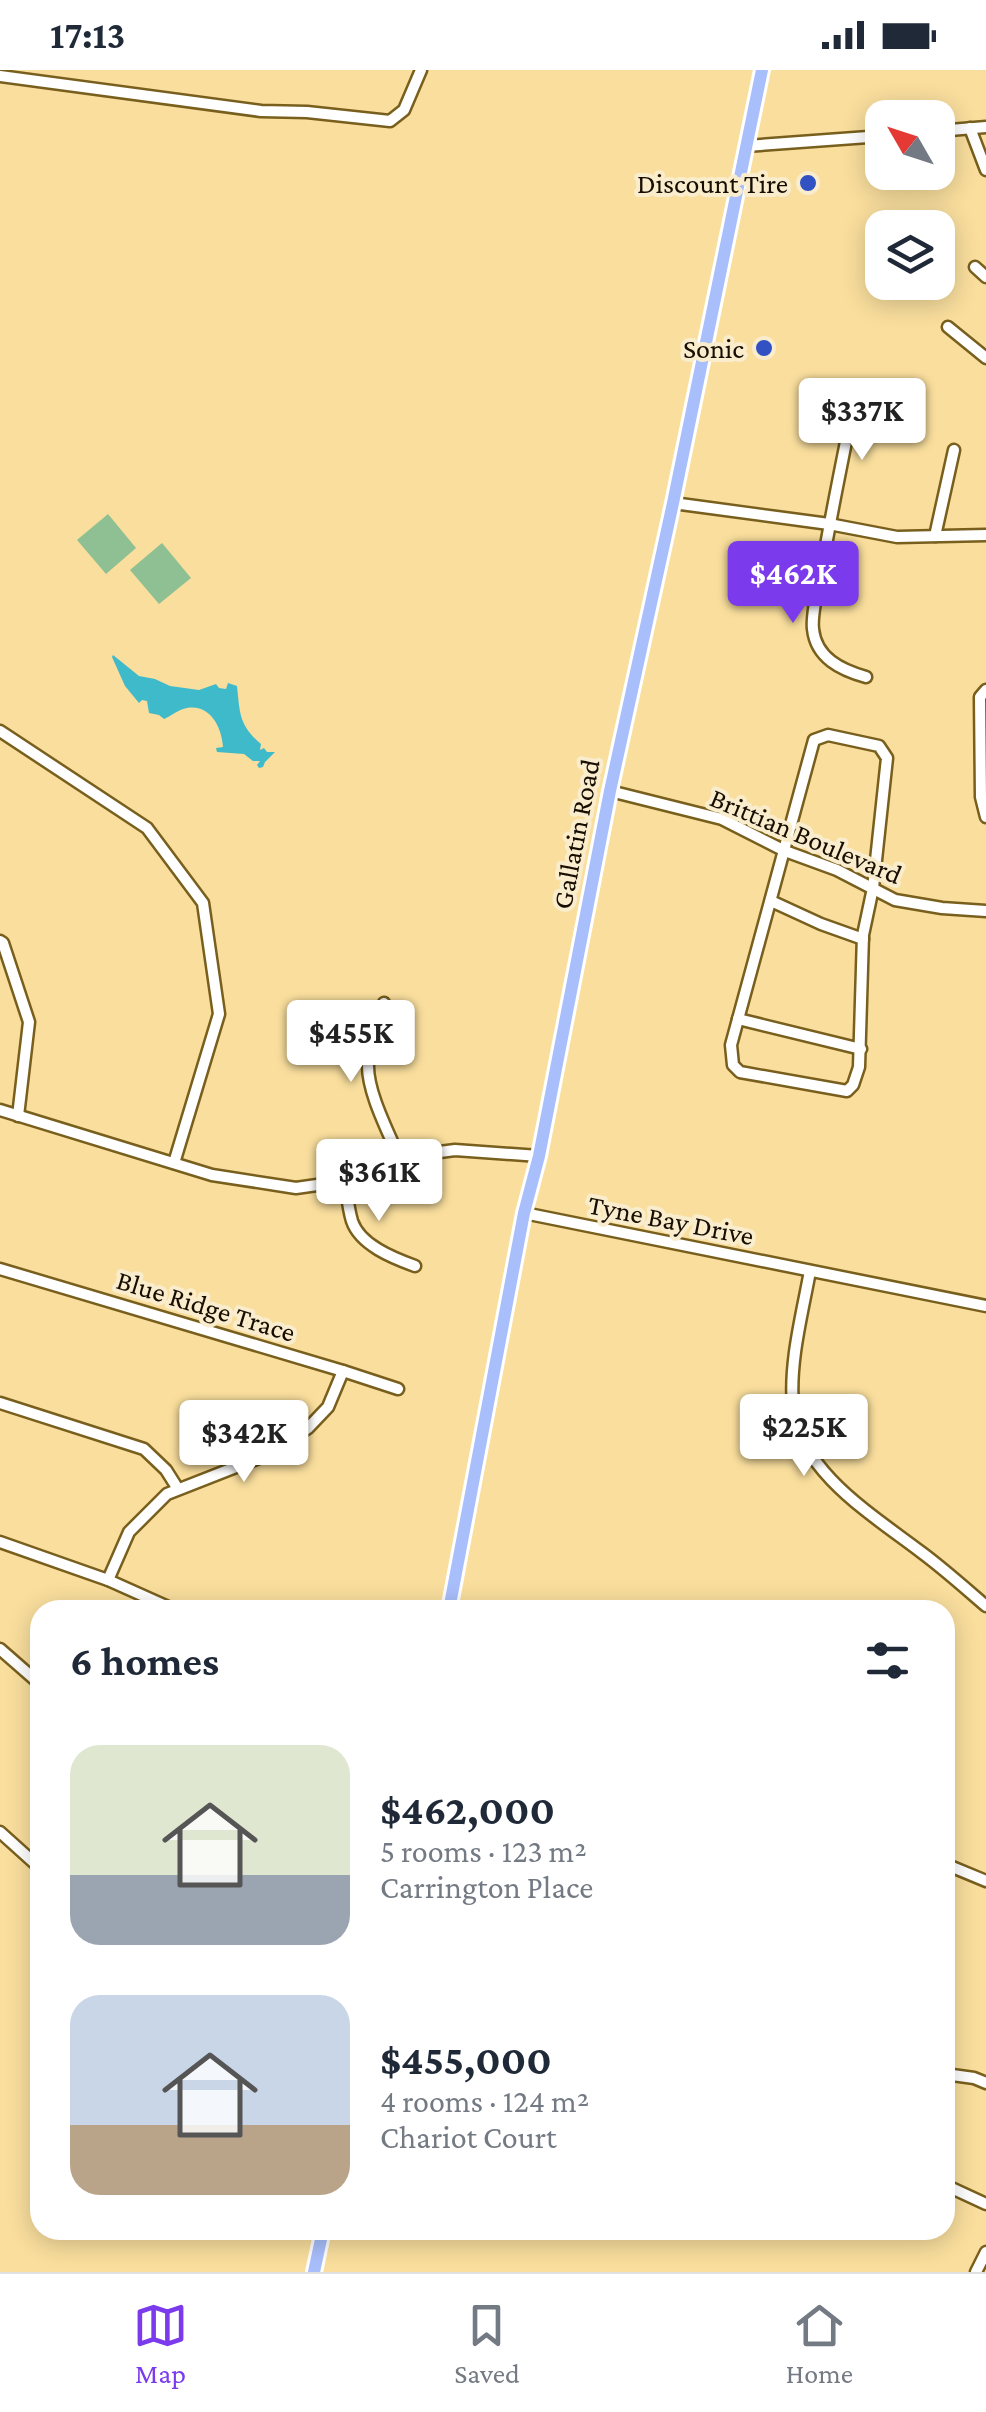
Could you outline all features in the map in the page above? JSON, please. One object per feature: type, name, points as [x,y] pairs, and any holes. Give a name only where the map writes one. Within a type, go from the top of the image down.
[{"type":"main road","name":"Gallatin Road","points":[[451,1600],[524,1214],[762,70]]},
{"type":"main road","points":[[314,2272],[320,2240]]},
{"type":"street","points":[[0,76],[262,111],[390,121],[404,110],[421,70]]},
{"type":"street","points":[[955,129],[986,126]]},
{"type":"street","points":[[970,128],[986,170]]},
{"type":"street","points":[[746,146],[865,137]]},
{"type":"street","points":[[975,267],[986,277]]},
{"type":"street","points":[[948,327],[986,358]]},
{"type":"street","points":[[856,393],[829,524],[813,629],[821,652],[830,662],[866,677]]},
{"type":"street","points":[[935,536],[954,450]]},
{"type":"street","points":[[673,503],[897,537],[986,535]]},
{"type":"street","points":[[986,690],[980,696],[980,797],[986,818]]},
{"type":"street","points":[[0,732],[147,828],[203,902],[220,1014],[174,1163]]},
{"type":"street","points":[[828,734],[879,746],[888,758],[873,888],[863,939],[858,1076],[847,1091],[740,1072],[733,1064],[730,1045],[814,740],[828,734]]},
{"type":"street","name":"Brittian Boulevard","points":[[610,792],[722,819],[895,900],[986,911]]},
{"type":"street","points":[[771,901],[863,939]]},
{"type":"street","points":[[0,941],[30,1022],[18,1116]]},
{"type":"street","points":[[384,1003],[368,1068],[372,1090],[401,1162]]},
{"type":"street","points":[[738,1020],[861,1049]]},
{"type":"street","points":[[0,1110],[212,1175],[296,1188],[345,1181],[417,1155],[455,1150],[539,1156]]},
{"type":"street","points":[[345,1181],[353,1224],[367,1241],[391,1257],[415,1266]]},
{"type":"street","name":"Tyne Bay Drive","points":[[524,1214],[985,1302]]},
{"type":"street","name":"Blue Ridge Trace","points":[[0,1269],[398,1389]]},
{"type":"street","points":[[810,1270],[792,1369],[793,1410],[800,1436],[816,1464],[847,1495],[986,1606]]},
{"type":"street","points":[[108,1580],[130,1532],[167,1494],[269,1454],[308,1428],[328,1406],[343,1370]]},
{"type":"street","points":[[0,1403],[144,1449],[166,1470],[178,1489]]},
{"type":"street","points":[[0,1542],[152,1600]]},
{"type":"street","points":[[0,1649],[30,1675]]},
{"type":"street","points":[[0,1832],[30,1859]]},
{"type":"street","points":[[955,1868],[986,1881]]},
{"type":"street","points":[[955,2075],[986,2084]]},
{"type":"street","points":[[955,2190],[986,2204]]},
{"type":"street","points":[[979,2271],[986,2252]]},
{"type":"green space","points":[[108,514],[136,548],[106,574],[77,540]]},
{"type":"green space","points":[[162,543],[191,578],[159,604],[130,570]]},
{"type":"water","points":[[113,655],[139,676],[170,686],[199,690],[216,684],[226,689],[228,683],[237,686],[245,725],[261,744],[260,750],[275,752],[259,768],[260,761],[244,754],[217,752],[216,748],[223,747],[220,733],[203,710],[184,709],[164,719],[149,713],[147,701],[139,703],[125,686]]},
{"type":"place","name":"Discount Tire","points":[[808,183]]},
{"type":"place","name":"Sonic","points":[[764,348]]}]
